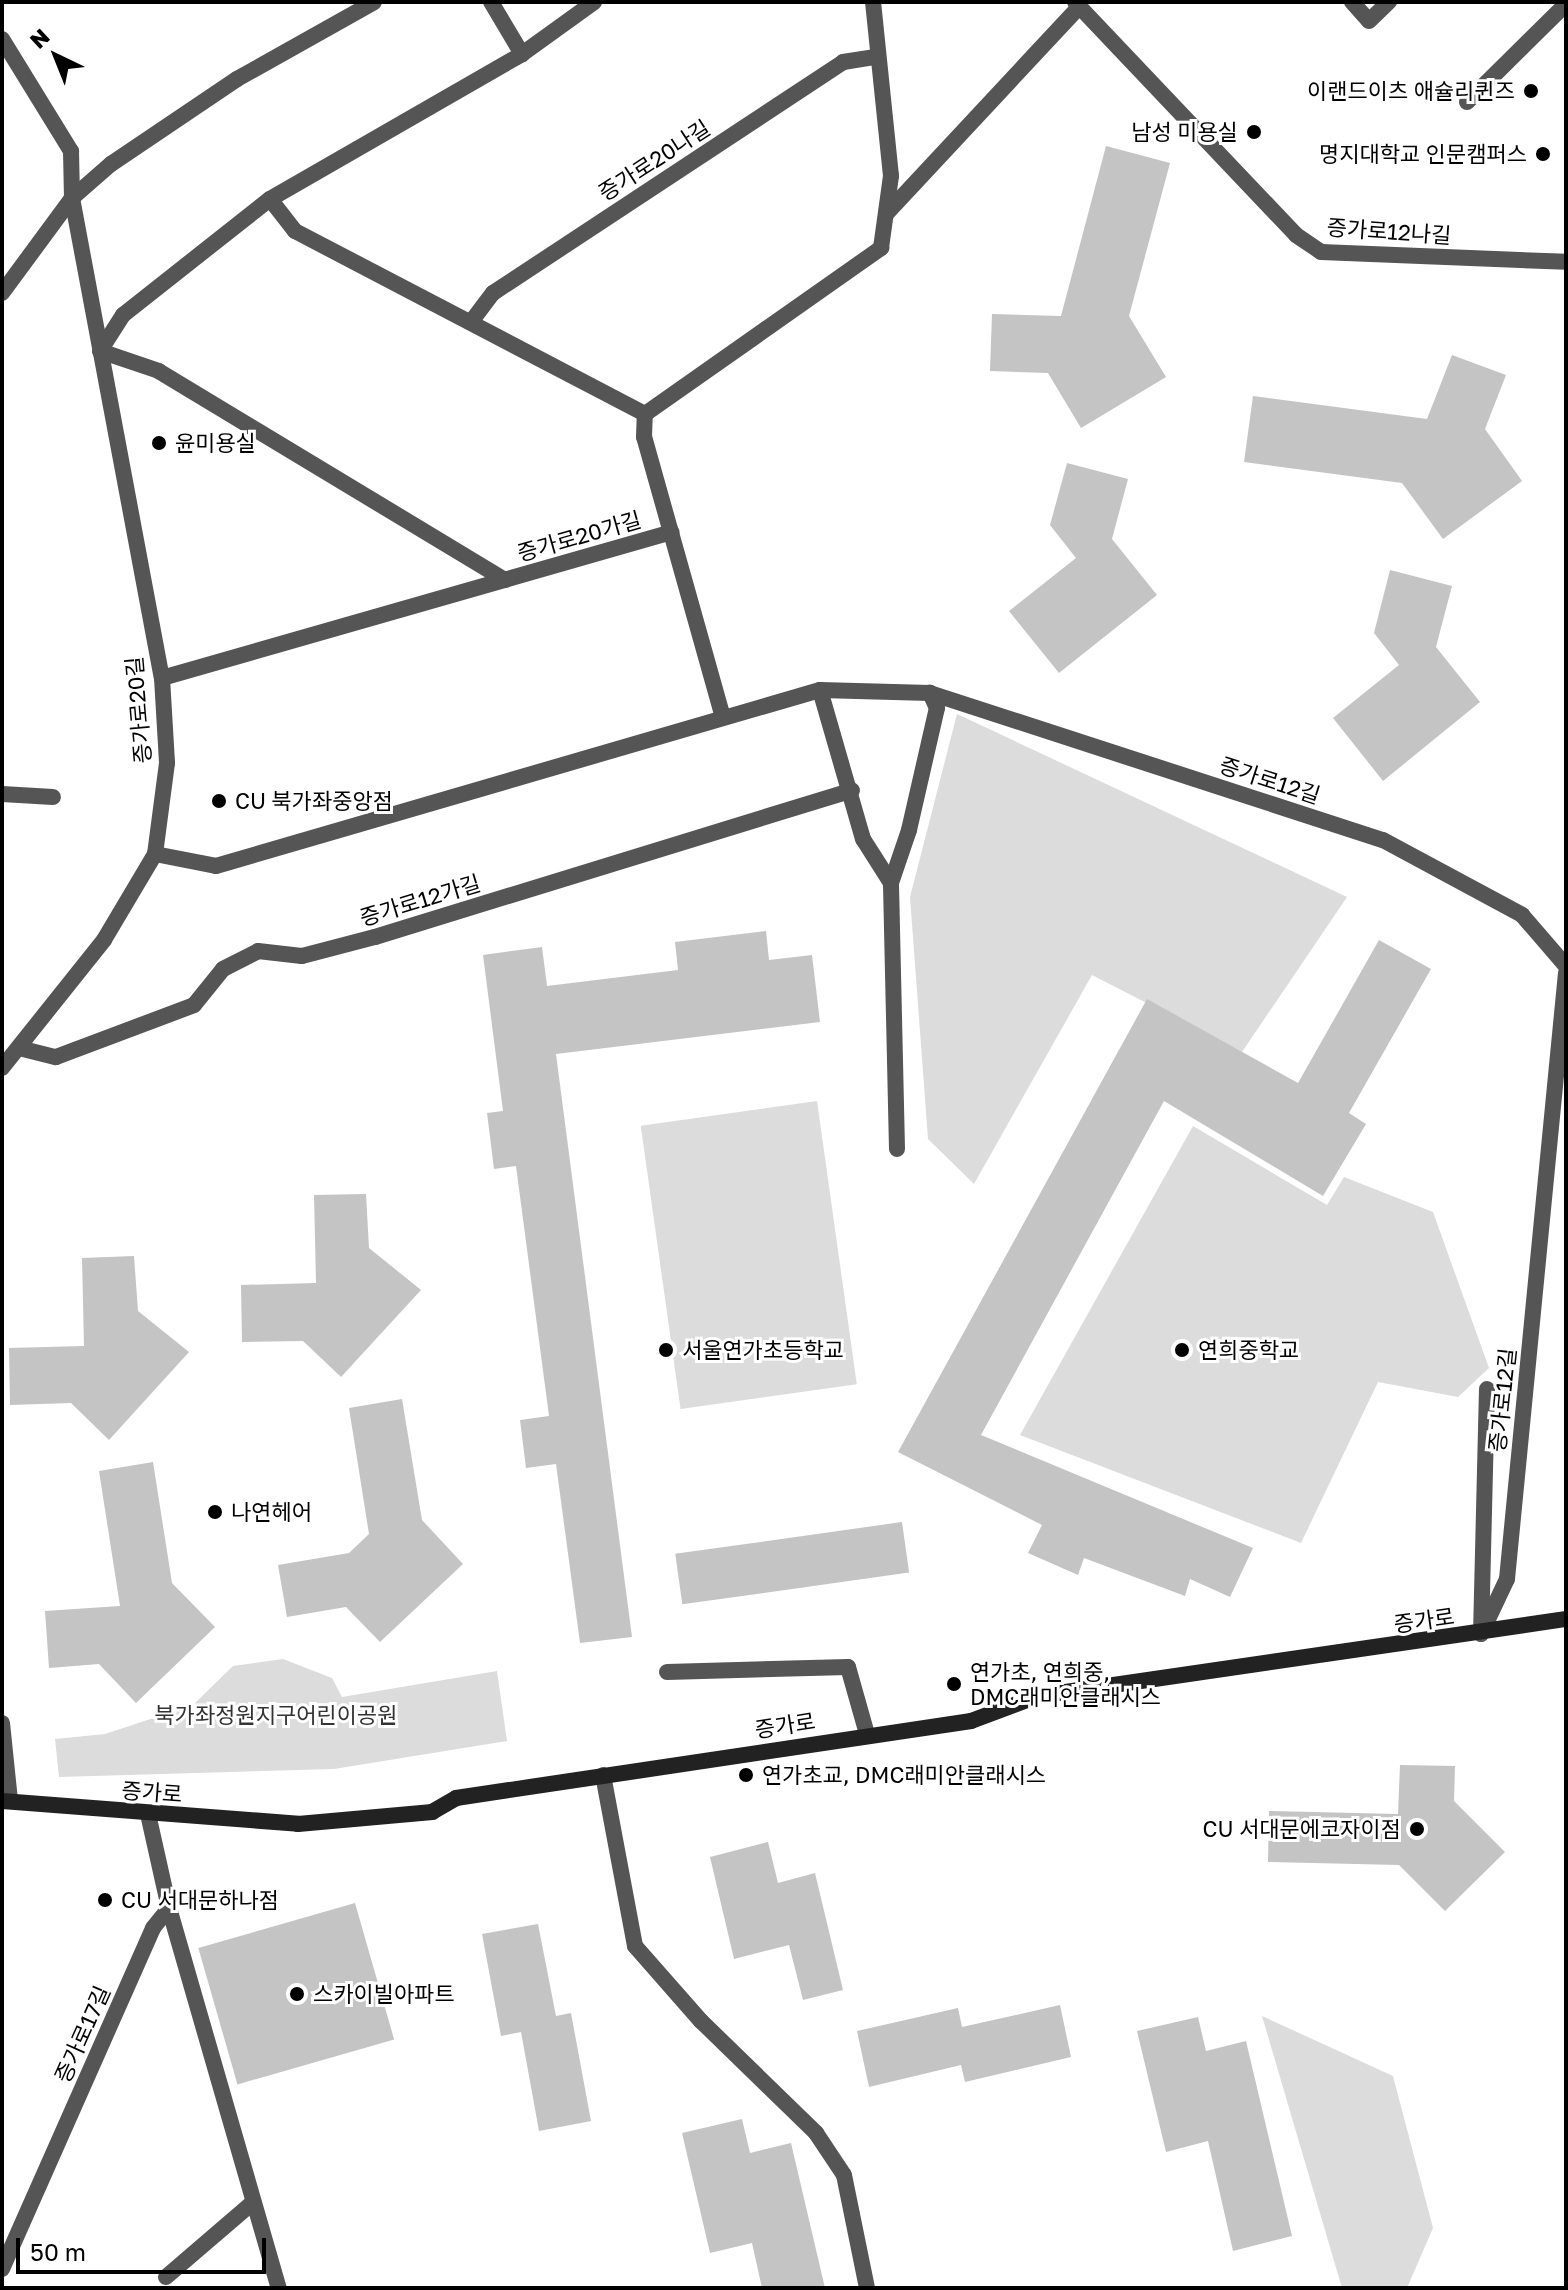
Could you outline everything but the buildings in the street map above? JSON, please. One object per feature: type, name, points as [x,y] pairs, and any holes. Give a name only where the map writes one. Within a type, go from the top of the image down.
[{"type":"main road","name":"증가로","points":[[6,1801],[298,1824],[432,1812],[456,1798],[867,1734],[971,1721],[1038,1696],[1481,1634],[1566,1619]]},
{"type":"street","points":[[4,284],[72,198],[111,164],[237,79],[374,2]]},
{"type":"street","points":[[491,2],[522,54]]},
{"type":"street","points":[[505,580],[159,371],[100,351],[123,315],[270,199],[522,54],[594,2]]},
{"type":"street","points":[[270,199],[295,231],[645,414],[881,248],[891,176],[876,57],[873,2]]},
{"type":"street","points":[[1352,2],[1369,21],[1389,2]]},
{"type":"street","points":[[1467,102],[1566,3]]},
{"type":"street","points":[[886,214],[1076,6]]},
{"type":"street","name":"증가로12나길","points":[[1076,6],[1296,235],[1321,252],[1566,262]]},
{"type":"street","name":"증가로20길","points":[[2,39],[71,151],[72,198],[162,678],[167,763],[155,854],[104,940],[2,1068]]},
{"type":"street","name":"증가로20나길","points":[[471,322],[493,293],[843,62],[876,57]]},
{"type":"street","name":"증가로20가길","points":[[162,678],[672,532],[644,437],[645,414]]},
{"type":"street","points":[[672,532],[722,714]]},
{"type":"street","points":[[820,690],[852,790],[863,839],[891,883]]},
{"type":"street","points":[[155,854],[216,866],[722,714],[820,690],[930,693],[937,708],[909,830],[891,883],[897,1149]]},
{"type":"street","name":"증가로12길","points":[[930,693],[1383,840],[1522,915],[1566,966]]},
{"type":"street","name":"증가로12가길","points":[[19,1048],[56,1057],[194,1005],[223,969],[258,951],[302,956],[375,937],[852,790]]},
{"type":"street","points":[[2,794],[53,797]]},
{"type":"street","name":"증가로12길","points":[[1481,1634],[1507,1579],[1566,973]]},
{"type":"street","points":[[1481,1634],[1487,1389]]},
{"type":"street","points":[[667,1672],[848,1667],[867,1734]]},
{"type":"street","name":"증가로","points":[[2,1723],[6,1801]]},
{"type":"street","points":[[603,1775],[635,1946],[701,2021],[816,2133],[844,2175],[867,2288]]},
{"type":"street","points":[[148,1814],[169,1908],[251,2204],[279,2288]]},
{"type":"street","name":"증가로17길","points":[[2,2269],[153,1928],[169,1908]]},
{"type":"street","points":[[166,2277],[251,2204]]},
{"type":"green space","points":[[957,714],[1347,897],[1242,1052],[1092,975],[974,1184],[928,1139],[910,897]]},
{"type":"green space","points":[[817,1101],[857,1384],[681,1409],[641,1126]]},
{"type":"green space","points":[[1193,1126],[1327,1205],[1344,1177],[1433,1212],[1489,1368],[1458,1397],[1378,1382],[1301,1543],[1020,1435]]},
{"type":"green space","name":"북가좌정원지구어린이공원","points":[[283,1659],[332,1678],[342,1697],[497,1671],[507,1741],[334,1769],[59,1777],[55,1739],[105,1734],[193,1705],[233,1666]]},
{"type":"green space","points":[[1262,2016],[1393,2076],[1433,2228],[1407,2288],[1342,2288]]},
{"type":"place","name":"이랜드이츠 애슐리퀸즈","points":[[1531,91]]},
{"type":"place","name":"남성 미용실","points":[[1254,132]]},
{"type":"place","name":"명지대학교 인문캠퍼스","points":[[1543,154]]},
{"type":"place","name":"윤미용실","points":[[159,443]]},
{"type":"place","name":"CU 북가좌중앙점","points":[[219,801]]},
{"type":"place","name":"서울연가초등학교","points":[[666,1350]]},
{"type":"place","name":"연희중학교","points":[[1182,1350]]},
{"type":"place","name":"나연헤어","points":[[215,1512]]},
{"type":"place","name":"연가초, 연희중, DMC래미안클래시스","points":[[954,1684]]},
{"type":"place","name":"연가초교, DMC래미안클래시스","points":[[746,1775]]},
{"type":"place","name":"CU 서대문에코자이점","points":[[1417,1829]]},
{"type":"place","name":"CU 서대문하나점","points":[[105,1900]]},
{"type":"place","name":"스카이빌아파트","points":[[297,1994]]}]
